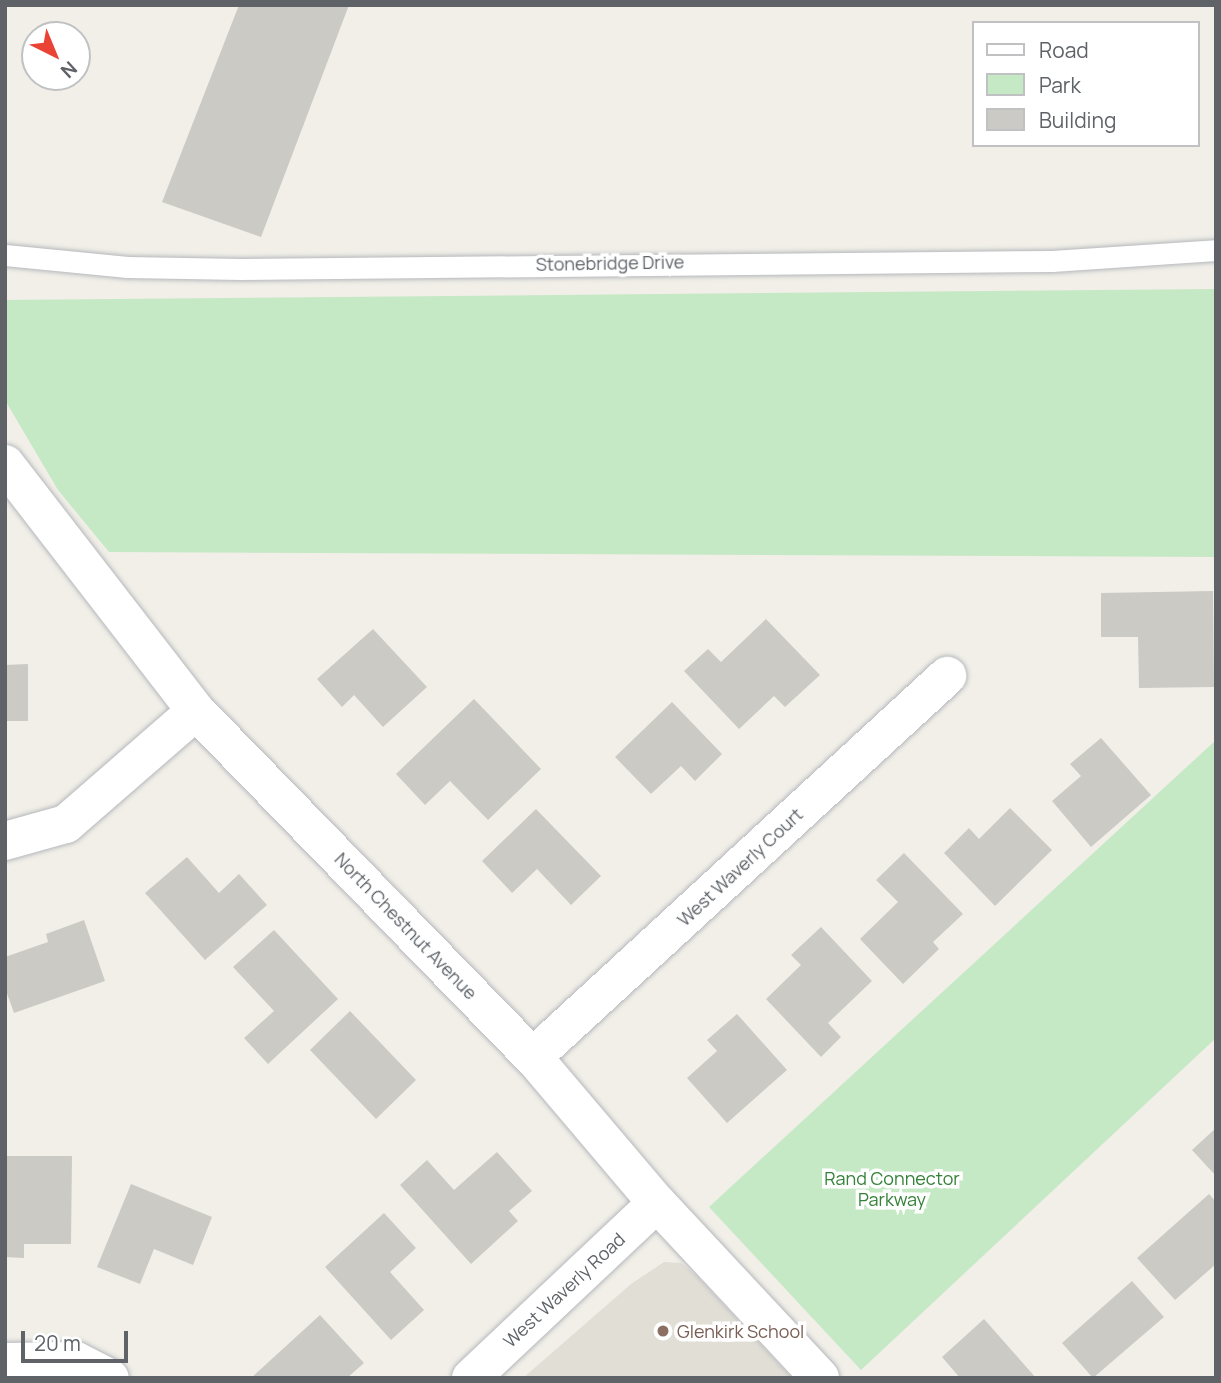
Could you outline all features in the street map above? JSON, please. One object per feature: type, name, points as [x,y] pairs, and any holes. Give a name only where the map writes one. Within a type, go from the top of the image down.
[{"type":"street","name":"North Chestnut Avenue","points":[[5,464],[196,711],[533,1057],[657,1203],[820,1378]]},
{"type":"street","name":"West Waverly Court","points":[[533,1057],[947,676]]},
{"type":"street","points":[[5,841],[66,824],[196,711]]},
{"type":"street","name":"West Waverly Road","points":[[471,1378],[657,1203]]},
{"type":"street","points":[[5,1362],[76,1361],[110,1378]]},
{"type":"lane","name":"Stonebridge Drive","points":[[5,255],[127,267],[241,269],[1052,261],[1216,250]]},
{"type":"shaded area","name":"Glenkirk School","points":[[664,1262],[681,1263],[696,1275],[792,1378],[523,1378],[631,1284]]},
{"type":"green space","points":[[1216,289],[1216,557],[109,552],[58,490],[5,400],[5,300]]},
{"type":"green space","name":"Rand Connector Parkway","points":[[1216,740],[1216,1038],[861,1370],[709,1207]]},
{"type":"building","points":[[239,5],[349,5],[261,237],[162,202]]},
{"type":"building","points":[[1213,591],[1214,687],[1139,688],[1138,637],[1101,637],[1101,593]]},
{"type":"building","points":[[766,619],[820,675],[785,707],[774,696],[739,729],[684,671],[708,649],[721,662]]},
{"type":"building","points":[[373,629],[427,687],[383,727],[354,695],[342,707],[317,679]]},
{"type":"building","points":[[28,664],[28,721],[5,721],[5,665]]},
{"type":"building","points":[[474,699],[541,769],[488,820],[450,781],[425,805],[396,774]]},
{"type":"building","points":[[672,702],[722,754],[695,781],[681,766],[651,794],[615,757]]},
{"type":"building","points":[[1101,738],[1151,795],[1091,847],[1052,801],[1081,776],[1070,764]]},
{"type":"building","points":[[1010,808],[1052,850],[995,906],[944,853],[969,828],[979,839]]},
{"type":"building","points":[[536,809],[601,876],[571,905],[537,869],[512,893],[482,861]]},
{"type":"building","points":[[904,853],[963,914],[933,942],[939,949],[903,984],[860,939],[898,902],[876,880]]},
{"type":"building","points":[[187,857],[219,893],[239,874],[267,905],[205,960],[145,893]]},
{"type":"building","points":[[84,920],[105,981],[14,1013],[5,988],[5,957],[48,942],[46,934]]},
{"type":"building","points":[[821,927],[872,981],[828,1023],[841,1037],[821,1057],[766,999],[801,965],[791,955]]},
{"type":"building","points":[[274,930],[338,999],[268,1064],[244,1038],[274,1011],[233,967]]},
{"type":"building","points":[[350,1011],[416,1080],[376,1119],[310,1050]]},
{"type":"building","points":[[737,1014],[787,1070],[727,1123],[687,1078],[717,1051],[707,1040]]},
{"type":"building","points":[[1216,1128],[1216,1176],[1192,1150]]},
{"type":"building","points":[[497,1152],[532,1191],[509,1211],[518,1221],[471,1264],[400,1185],[427,1160],[454,1190]]},
{"type":"building","points":[[5,1156],[72,1156],[71,1244],[24,1244],[24,1258],[5,1257]]},
{"type":"building","points":[[131,1184],[212,1217],[193,1265],[154,1249],[140,1284],[97,1267]]},
{"type":"building","points":[[1209,1194],[1216,1202],[1216,1264],[1175,1300],[1137,1258]]},
{"type":"building","points":[[384,1213],[416,1248],[390,1272],[424,1310],[391,1340],[325,1267]]},
{"type":"building","points":[[1132,1281],[1164,1317],[1093,1378],[1062,1343]]},
{"type":"building","points":[[320,1315],[364,1363],[347,1378],[251,1378]]},
{"type":"building","points":[[984,1319],[1036,1378],[960,1378],[942,1357]]},
{"type":"place","name":"Glenkirk School","points":[[663,1331]]}]
